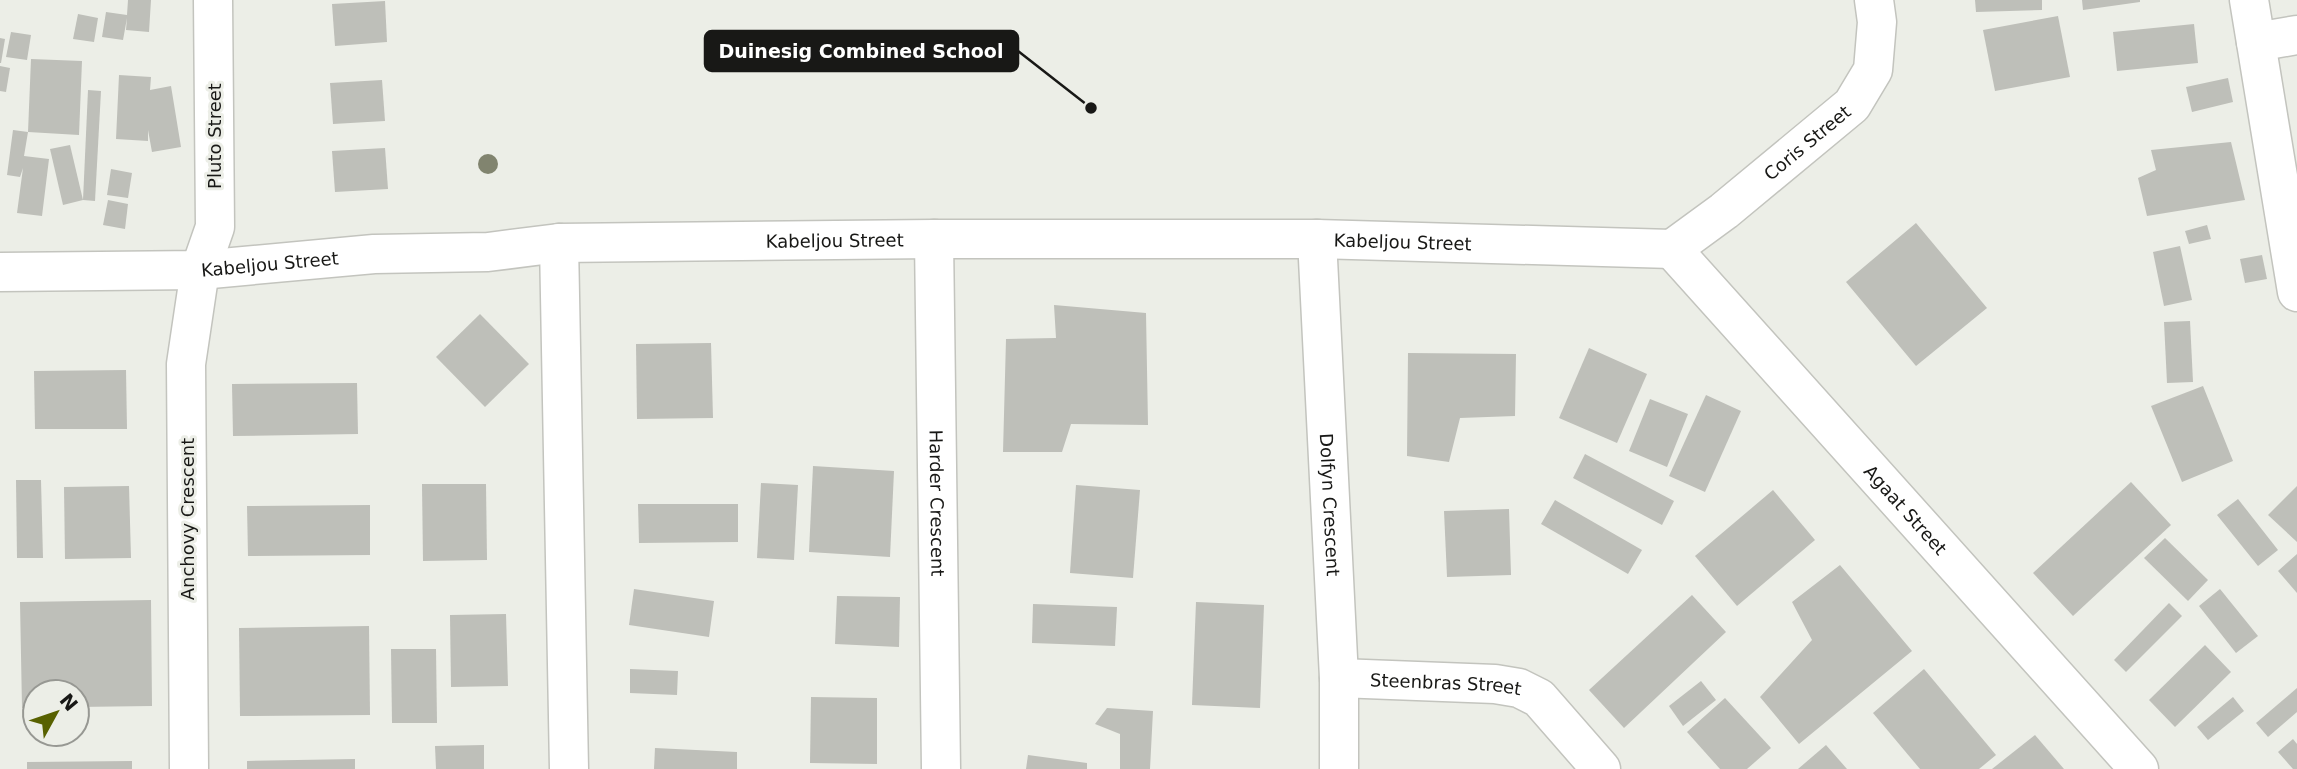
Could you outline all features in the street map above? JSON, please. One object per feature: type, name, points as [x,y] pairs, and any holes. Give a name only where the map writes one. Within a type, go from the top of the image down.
[{"type":"street","name":"Pluto Street","points":[[200,270],[215,228],[214,0]]},
{"type":"street","name":"Coris Street","points":[[1672,249],[1724,211],[1852,105],[1873,70],[1877,22],[1874,0]]},
{"type":"street","points":[[2249,0],[2297,292]]},
{"type":"street","points":[[2256,42],[2297,35]]},
{"type":"street","name":"Harder Crescent","points":[[934,239],[941,769]]},
{"type":"street","name":"Kabeljou Street","points":[[0,272],[200,270],[374,254],[488,252],[559,243],[1317,239],[1672,249]]},
{"type":"street","name":"Dolfyn Crescent","points":[[1317,239],[1339,678],[1339,769]]},
{"type":"street","points":[[559,243],[569,769]]},
{"type":"street","name":"Agaat Street","points":[[1672,249],[2139,769]]},
{"type":"street","name":"Anchovy Crescent","points":[[188,769],[186,364],[200,270]]},
{"type":"street","name":"Steenbras Street","points":[[1339,678],[1495,684],[1520,688],[1539,698],[1601,769]]},
{"type":"building","points":[[128,0],[151,0],[149,32],[126,30],[127,18],[123,40],[102,37],[106,12],[127,15]]},
{"type":"building","points":[[1975,0],[2042,0],[2042,10],[1976,12]]},
{"type":"building","points":[[2082,0],[2140,0],[2140,2],[2083,10]]},
{"type":"building","points":[[385,1],[387,42],[335,46],[332,4]]},
{"type":"building","points":[[78,14],[98,18],[94,42],[73,39]]},
{"type":"building","points":[[2058,16],[2070,77],[1995,91],[1983,30]]},
{"type":"building","points":[[2194,24],[2198,63],[2117,71],[2113,32]]},
{"type":"building","points":[[11,32],[31,35],[27,60],[6,57]]},
{"type":"building","points":[[0,38],[5,39],[1,63],[0,63]]},
{"type":"building","points":[[31,59],[82,61],[79,135],[28,132]]},
{"type":"building","points":[[0,66],[10,68],[6,92],[0,91]]},
{"type":"building","points":[[119,75],[151,77],[150,90],[171,86],[181,147],[152,152],[148,130],[148,141],[116,139]]},
{"type":"building","points":[[2228,78],[2233,102],[2192,112],[2186,87]]},
{"type":"building","points":[[382,80],[385,121],[333,124],[330,83]]},
{"type":"building","points":[[88,90],[101,91],[95,201],[83,200]]},
{"type":"building","points":[[13,130],[28,132],[24,156],[49,159],[42,216],[17,213],[23,168],[20,177],[7,175]]},
{"type":"building","points":[[2231,142],[2245,200],[2147,216],[2138,178],[2156,170],[2151,150]]},
{"type":"building","points":[[70,145],[83,200],[63,205],[50,149]]},
{"type":"building","points":[[385,148],[388,189],[335,192],[332,151]]},
{"type":"building","points":[[111,169],[132,173],[128,198],[107,195]]},
{"type":"building","points":[[108,200],[128,204],[125,229],[103,225]]},
{"type":"building","points":[[1916,223],[1987,308],[1916,366],[1846,282]]},
{"type":"building","points":[[2207,225],[2211,239],[2189,244],[2185,231]]},
{"type":"building","points":[[2180,246],[2192,300],[2164,306],[2153,252]]},
{"type":"building","points":[[2262,255],[2267,279],[2245,283],[2240,259]]},
{"type":"building","points":[[1054,305],[1146,313],[1148,425],[1071,424],[1062,452],[1003,452],[1006,339],[1056,338]]},
{"type":"building","points":[[480,314],[529,364],[485,407],[436,357]]},
{"type":"building","points":[[2190,321],[2193,382],[2167,383],[2164,322]]},
{"type":"building","points":[[711,343],[713,418],[637,419],[636,344]]},
{"type":"building","points":[[1589,348],[1647,374],[1617,443],[1559,418]]},
{"type":"building","points":[[1408,353],[1516,354],[1515,416],[1460,418],[1449,462],[1407,456]]},
{"type":"building","points":[[126,370],[127,429],[35,429],[34,371]]},
{"type":"building","points":[[357,383],[358,434],[233,436],[232,384]]},
{"type":"building","points":[[2203,386],[2233,461],[2182,482],[2151,406]]},
{"type":"building","points":[[1706,395],[1741,411],[1705,492],[1669,476]]},
{"type":"building","points":[[1650,399],[1688,414],[1667,467],[1629,451]]},
{"type":"building","points":[[1585,454],[1674,501],[1662,525],[1573,478]]},
{"type":"building","points":[[813,466],[894,471],[890,557],[809,552]]},
{"type":"building","points":[[16,480],[41,480],[43,558],[17,558]]},
{"type":"building","points":[[2131,482],[2171,525],[2073,616],[2033,573]]},
{"type":"building","points":[[761,483],[798,485],[794,560],[757,558]]},
{"type":"building","points":[[422,484],[486,484],[487,560],[423,561]]},
{"type":"building","points":[[1076,485],[1140,490],[1133,578],[1070,573]]},
{"type":"building","points":[[129,486],[131,558],[65,559],[64,487]]},
{"type":"building","points":[[2297,486],[2297,542],[2268,515]]},
{"type":"building","points":[[1773,490],[1815,540],[1737,606],[1695,556]]},
{"type":"building","points":[[2238,499],[2278,550],[2258,566],[2217,515]]},
{"type":"building","points":[[1555,500],[1642,550],[1628,574],[1541,524]]},
{"type":"building","points":[[638,504],[738,504],[738,542],[639,543]]},
{"type":"building","points":[[370,505],[370,555],[248,556],[247,506]]},
{"type":"building","points":[[1509,509],[1511,575],[1447,577],[1444,511]]},
{"type":"building","points":[[2165,538],[2208,580],[2188,601],[2144,558]]},
{"type":"building","points":[[2297,554],[2297,593],[2278,571]]},
{"type":"building","points":[[1840,565],[1912,651],[1799,744],[1760,697],[1812,640],[1792,602]]},
{"type":"building","points":[[634,589],[714,601],[709,637],[629,625]]},
{"type":"building","points":[[2220,589],[2258,636],[2236,653],[2199,606]]},
{"type":"building","points":[[1692,595],[1726,632],[1624,728],[1589,690]]},
{"type":"building","points":[[837,596],[900,597],[899,647],[835,644]]},
{"type":"building","points":[[151,600],[152,706],[91,707],[91,678],[21,678],[20,602]]},
{"type":"building","points":[[1196,602],[1264,605],[1260,708],[1192,705]]},
{"type":"building","points":[[2169,603],[2182,616],[2126,672],[2114,660]]},
{"type":"building","points":[[1033,604],[1117,607],[1115,646],[1032,643]]},
{"type":"building","points":[[506,614],[508,686],[451,687],[450,615]]},
{"type":"building","points":[[369,626],[370,715],[240,716],[239,628]]},
{"type":"building","points":[[2205,645],[2231,672],[2175,727],[2149,700]]},
{"type":"building","points":[[391,649],[436,649],[437,723],[392,723]]},
{"type":"building","points":[[630,669],[678,671],[677,695],[630,693]]},
{"type":"building","points":[[1924,669],[1996,755],[1979,769],[1920,769],[1873,713]]},
{"type":"building","points":[[1701,681],[1716,700],[1683,726],[1669,706]]},
{"type":"building","points":[[2297,688],[2297,712],[2268,737],[2256,723]]},
{"type":"building","points":[[811,697],[877,698],[877,764],[810,763]]},
{"type":"building","points":[[2233,697],[2244,711],[2208,740],[2197,727]]},
{"type":"building","points":[[1725,698],[1771,748],[1747,769],[1720,769],[1687,732]]},
{"type":"building","points":[[1107,708],[1153,711],[1150,769],[1120,769],[1120,734],[1095,724]]},
{"type":"building","points":[[2035,735],[2064,769],[1992,769]]},
{"type":"building","points":[[2293,739],[2297,744],[2297,769],[2293,769],[2278,752]]},
{"type":"building","points":[[484,745],[484,769],[436,769],[435,746]]},
{"type":"building","points":[[1826,745],[1847,769],[1798,769]]},
{"type":"building","points":[[655,748],[737,752],[737,769],[654,769]]},
{"type":"building","points":[[1028,755],[1087,763],[1087,769],[1026,769]]},
{"type":"building","points":[[355,759],[355,769],[247,769],[247,761]]},
{"type":"building","points":[[132,761],[132,769],[27,769],[27,762]]},
{"type":"place","name":"Duinesig Combined School","points":[[1091,108]]}]
